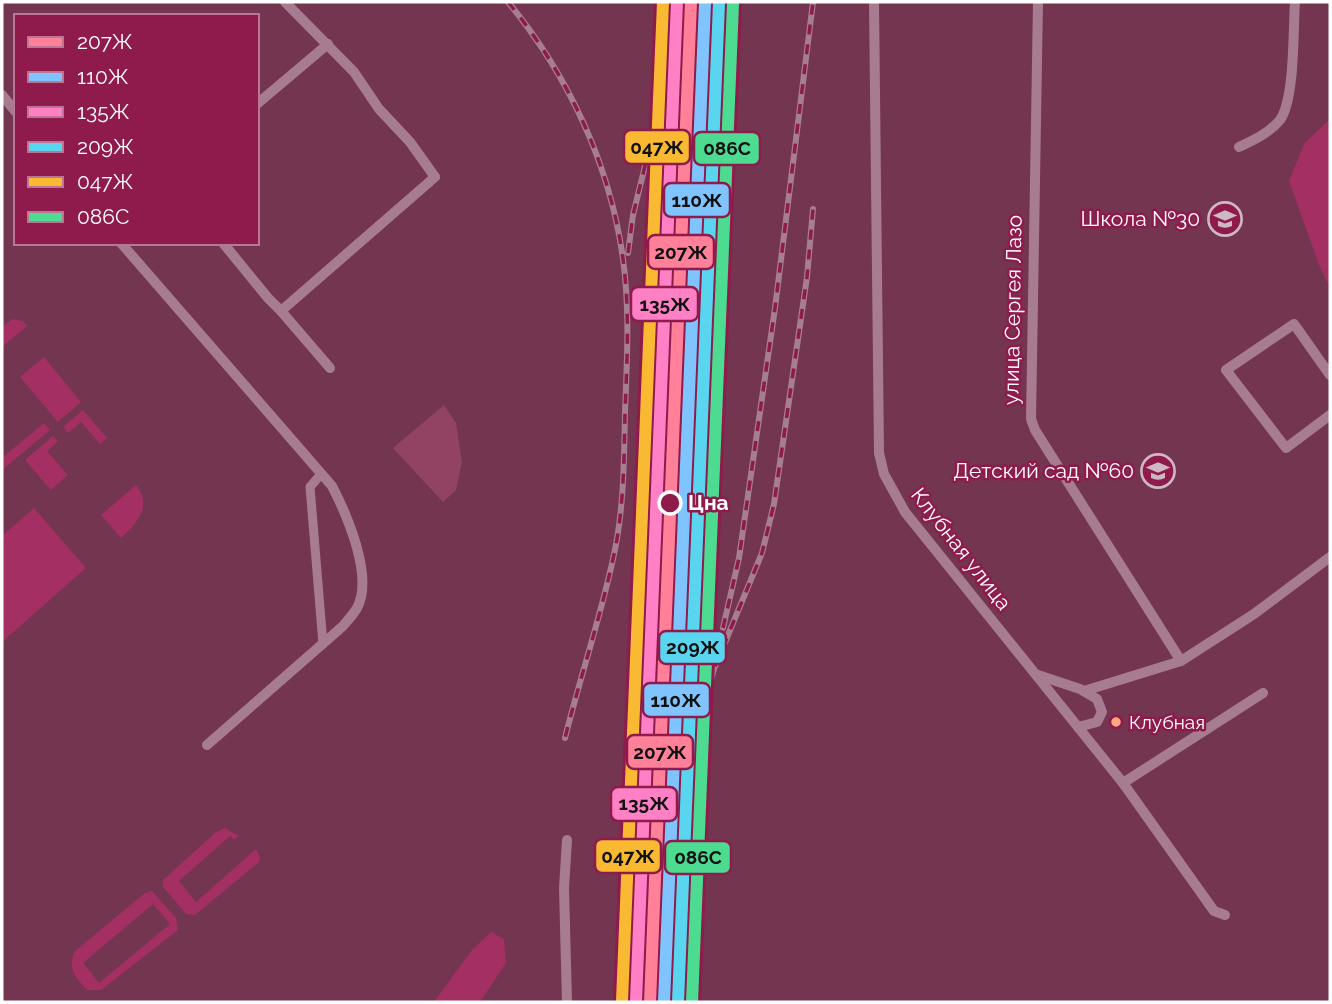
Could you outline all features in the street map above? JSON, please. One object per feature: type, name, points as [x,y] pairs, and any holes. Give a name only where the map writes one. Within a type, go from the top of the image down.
[{"type":"street","points":[[281,311],[435,177],[410,142],[379,109],[354,72],[285,2]]},
{"type":"street","name":"Клубная улица","points":[[874,2],[879,453],[884,474],[905,512],[1123,783],[1214,911],[1225,915]]},
{"type":"street","name":"улица Сергея Лазо","points":[[1038,2],[1031,419],[1035,430],[1181,661]]},
{"type":"street","points":[[1239,147],[1264,135],[1280,120],[1289,103],[1295,2]]},
{"type":"street","points":[[259,102],[328,44]]},
{"type":"street","points":[[2,95],[14,110]]},
{"type":"street","points":[[123,245],[332,486],[347,515],[359,557],[362,587],[358,607],[343,626],[207,745]]},
{"type":"street","points":[[225,245],[330,369]]},
{"type":"street","points":[[1330,375],[1294,324],[1226,370],[1286,448],[1330,415]]},
{"type":"street","points":[[321,474],[310,487],[323,644]]},
{"type":"street","points":[[1084,691],[1181,661],[1254,614],[1330,557]]},
{"type":"street","points":[[1036,674],[1084,691],[1097,699],[1102,712],[1097,722],[1078,727]]},
{"type":"street","points":[[1123,783],[1263,693]]},
{"type":"street","points":[[567,841],[564,888],[567,1002]]},
{"type":"shaded area","points":[[1330,119],[1330,288],[1289,181],[1304,144]]},
{"type":"shaded area","points":[[12,319],[23,321],[27,326],[2,347],[2,327]]},
{"type":"shaded area","points":[[44,357],[81,402],[58,422],[20,377]]},
{"type":"shaded area","points":[[444,405],[456,423],[462,462],[456,490],[443,502],[393,448]]},
{"type":"shaded area","points":[[83,410],[107,438],[100,444],[81,422],[68,433],[63,427]]},
{"type":"shaded area","points":[[44,423],[50,430],[2,470],[2,458]]},
{"type":"shaded area","points":[[53,436],[58,441],[47,451],[68,475],[51,490],[25,460]]},
{"type":"shaded area","points":[[136,485],[141,493],[143,507],[137,520],[121,538],[101,515]]},
{"type":"shaded area","points":[[34,508],[86,568],[2,642],[2,536]]},
{"type":"shaded area","points":[[225,828],[239,836],[234,840],[230,836],[179,881],[196,902],[256,849],[259,862],[195,915],[186,914],[163,887],[163,880],[216,832]]},
{"type":"shaded area","points":[[152,891],[176,918],[178,930],[101,990],[87,990],[74,973],[74,952],[145,893]],"holes":[[[153,904],[170,924],[99,983],[83,963]]]},
{"type":"shaded area","points":[[491,932],[504,939],[506,963],[480,1002],[434,1002],[472,950]]},
{"type":"railway","points":[[508,2],[530,30],[567,90],[597,155],[617,224],[625,278],[627,355],[624,467],[617,541],[565,738]]},
{"type":"railway","points":[[628,253],[633,215],[657,117],[674,2]]},
{"type":"railway","points":[[723,628],[739,558],[775,308],[813,2]]},
{"type":"railway","points":[[676,1002],[682,807],[690,754],[714,669],[762,553],[774,504],[807,277],[813,209]]},
{"type":"transit line","name":"047Ж","points":[[622,1001],[663,2]]},
{"type":"transit line","name":"135Ж","points":[[636,1001],[677,2]]},
{"type":"transit line","name":"207Ж","points":[[650,1002],[691,2]]},
{"type":"transit line","name":"110Ж","points":[[664,1002],[705,3]]},
{"type":"transit line","name":"209Ж","points":[[678,1002],[719,3]]},
{"type":"transit line","name":"086С","points":[[692,1002],[733,4]]},
{"type":"place","name":"Школа №30","points":[[1225,219]]},
{"type":"place","name":"Детский сад №60","points":[[1158,471]]},
{"type":"place","name":"Цна","points":[[670,503]]},
{"type":"place","name":"Клубная","points":[[1116,722]]}]
